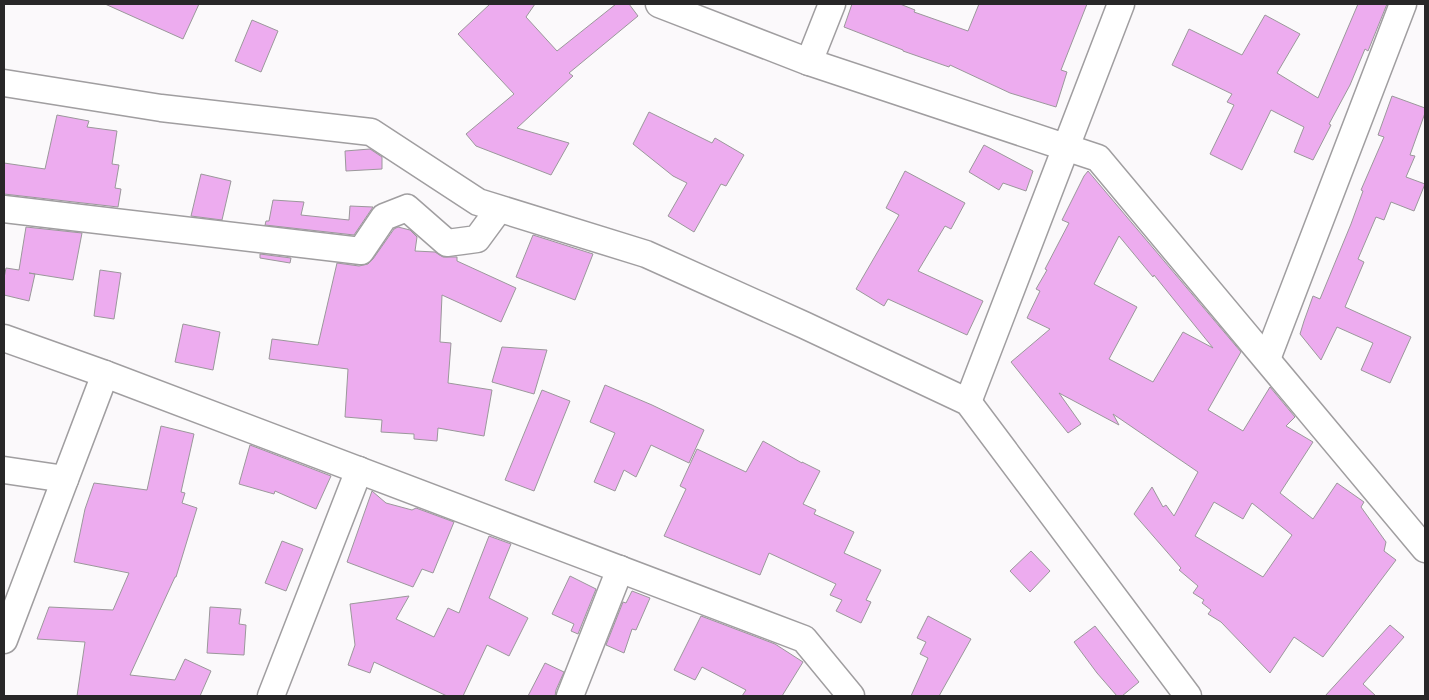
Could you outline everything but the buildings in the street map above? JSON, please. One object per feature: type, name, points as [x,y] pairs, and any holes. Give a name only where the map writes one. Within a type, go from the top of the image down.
[{"type":"street","points":[[659,4],[809,62],[1098,158],[1425,549]]},
{"type":"street","points":[[809,62],[832,4]]},
{"type":"street","points":[[968,402],[1121,4]]},
{"type":"street","points":[[1267,359],[1403,4]]},
{"type":"street","points":[[4,83],[161,108],[371,132],[478,202],[646,254],[968,402],[1188,696]]},
{"type":"street","points":[[4,209],[361,251],[384,217],[407,208],[447,243],[478,239],[499,209]]},
{"type":"street","points":[[4,338],[105,374],[804,639],[851,696]]},
{"type":"street","points":[[4,640],[105,374]]},
{"type":"street","points":[[4,470],[65,479]]},
{"type":"street","points":[[271,696],[359,470]]},
{"type":"street","points":[[570,696],[620,569]]}]
